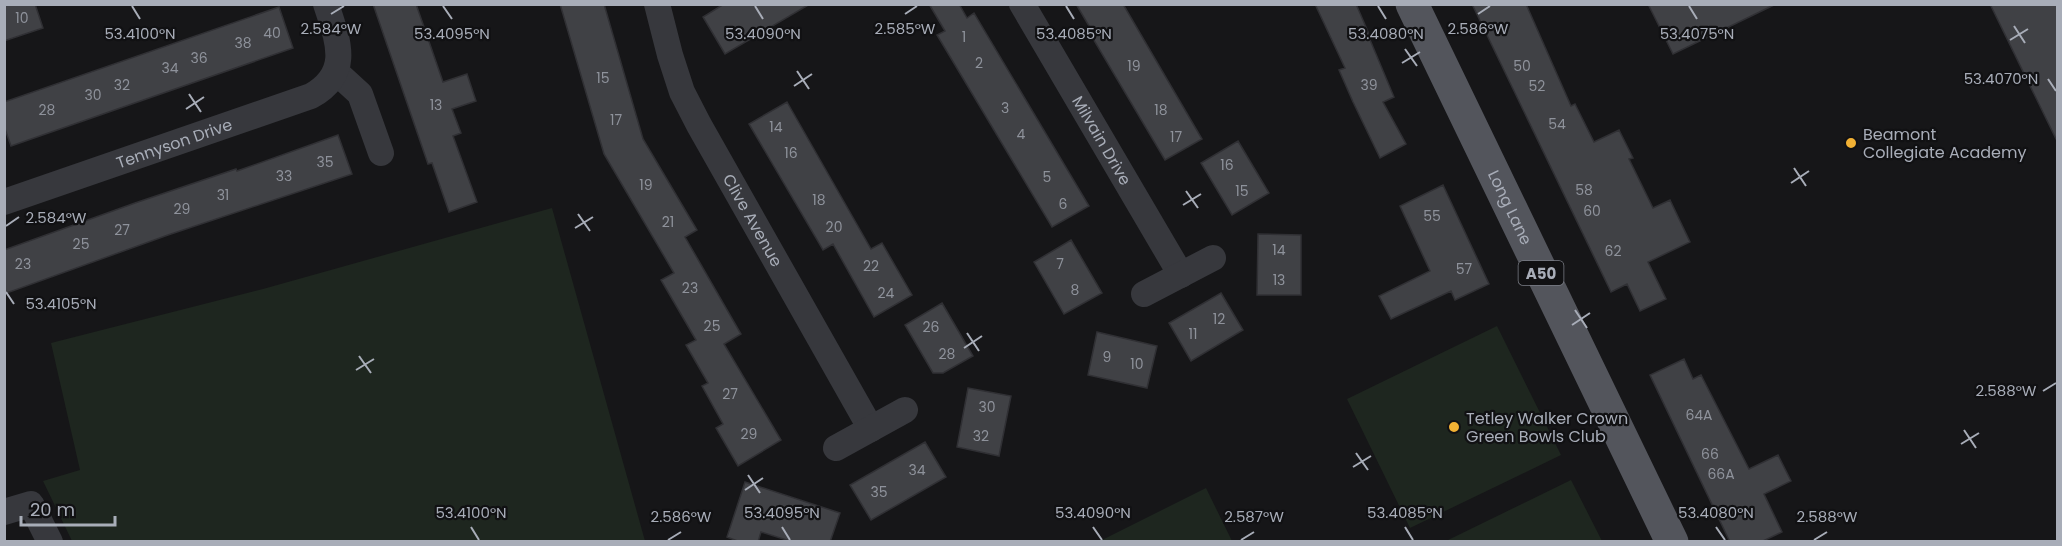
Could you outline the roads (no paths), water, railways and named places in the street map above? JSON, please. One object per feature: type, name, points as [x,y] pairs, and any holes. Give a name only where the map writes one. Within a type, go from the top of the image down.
[{"type":"main road","name":"Long Lane","points":[[1412,4],[1672,542]]},
{"type":"street","points":[[326,4],[338,39],[339,60],[336,72],[360,94],[381,153]]},
{"type":"street","name":"Clive Avenue","points":[[657,4],[682,92],[871,429]]},
{"type":"street","name":"Milvain Drive","points":[[1022,4],[1181,275]]},
{"type":"street","name":"Tennyson Drive","points":[[4,202],[310,96],[321,90],[336,72]]},
{"type":"street","points":[[1144,294],[1214,258]]},
{"type":"street","points":[[836,448],[905,410]]},
{"type":"street","points":[[4,512],[32,504],[50,542]]},
{"type":"place","name":"Beamont Collegiate Academy","points":[[1851,143]]},
{"type":"place","name":"Tetley Walker Crown Green Bowls Club","points":[[1454,427]]}]
